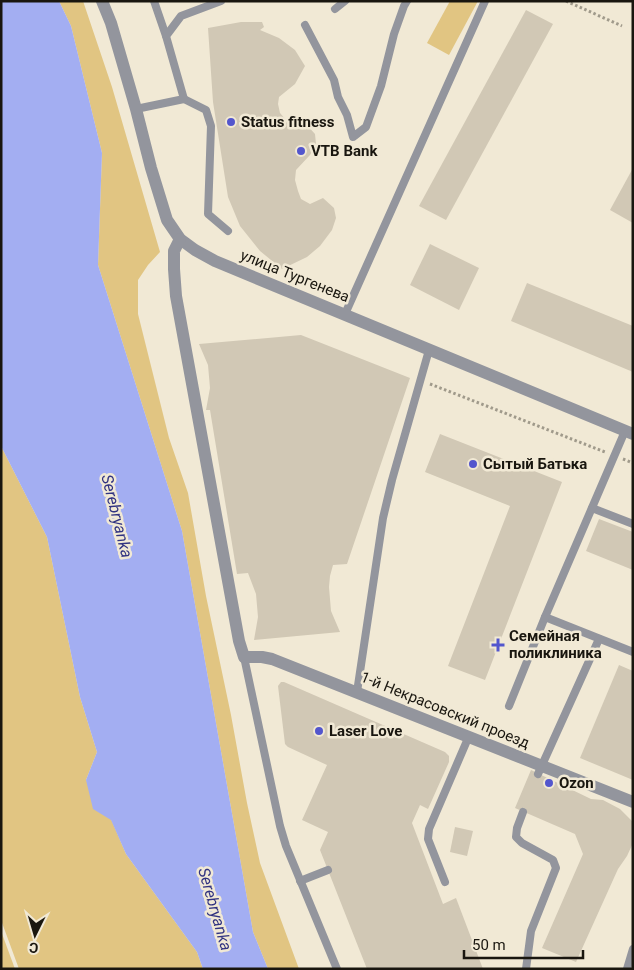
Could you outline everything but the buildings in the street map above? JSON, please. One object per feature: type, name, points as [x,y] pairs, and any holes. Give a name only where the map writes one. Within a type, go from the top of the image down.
[{"type":"street","name":"улица Тургенева","points":[[102,1],[111,23],[167,220],[180,239],[215,261],[629,432]]},
{"type":"street","points":[[180,239],[174,251],[176,296],[244,657]]},
{"type":"street","name":"1-й Некрасовский проезд","points":[[244,657],[272,659],[469,736],[540,770],[633,802]]},
{"type":"lane","points":[[154,1],[184,99]]},
{"type":"lane","points":[[166,36],[181,16],[221,1]]},
{"type":"lane","points":[[335,9],[344,1]]},
{"type":"lane","points":[[304,25],[334,80],[338,97],[353,137],[366,127],[381,86],[394,34],[407,1]]},
{"type":"lane","points":[[345,314],[485,1]]},
{"type":"lane","points":[[136,109],[184,99],[206,110],[211,126],[208,214],[228,231]]},
{"type":"lane","points":[[357,692],[383,518],[429,350]]},
{"type":"lane","points":[[509,706],[592,508],[615,456],[629,432]]},
{"type":"lane","points":[[592,508],[633,524]]},
{"type":"lane","points":[[545,617],[633,652]]},
{"type":"lane","points":[[540,770],[599,639]]},
{"type":"lane","points":[[244,657],[280,826],[286,846],[336,969]]},
{"type":"lane","points":[[445,882],[428,839],[429,829],[469,736]]},
{"type":"lane","points":[[523,812],[516,837],[522,843],[553,860],[556,868],[531,932],[526,969]]},
{"type":"lane","points":[[300,881],[328,870]]},
{"type":"lane","points":[[627,969],[633,949]]},
{"type":"path","points":[[566,1],[622,26]]},
{"type":"path","points":[[420,380],[633,463]]},
{"type":"shaded area","points":[[59,1],[83,1],[112,87],[160,252],[138,280],[138,314],[169,438],[188,493],[206,596],[260,863],[299,969],[268,969],[253,932],[182,531],[98,265],[102,153],[71,26]]},
{"type":"shaded area","points":[[450,1],[478,1],[449,55],[427,43]]},
{"type":"shaded area","points":[[1,446],[47,537],[80,697],[97,752],[86,780],[111,819],[126,854],[197,952],[203,969],[19,969],[1,920]]},
{"type":"shaded area","points":[[1,931],[15,969],[1,969]]},
{"type":"water","name":"Serebryanka","points":[[1,1],[59,1],[71,26],[102,153],[98,265],[182,531],[253,932],[268,969],[203,969],[197,952],[126,854],[111,820],[93,809],[86,780],[97,752],[80,697],[47,537],[1,446]]},
{"type":"place","name":"Status fitness","points":[[231,122]]},
{"type":"place","name":"VTB Bank","points":[[301,151]]},
{"type":"place","name":"Сытый Батька","points":[[473,464]]},
{"type":"place","name":"Семейная поликлиника","points":[[498,645]]},
{"type":"place","name":"Laser Love","points":[[319,731]]},
{"type":"place","name":"Ozon","points":[[549,783]]}]
